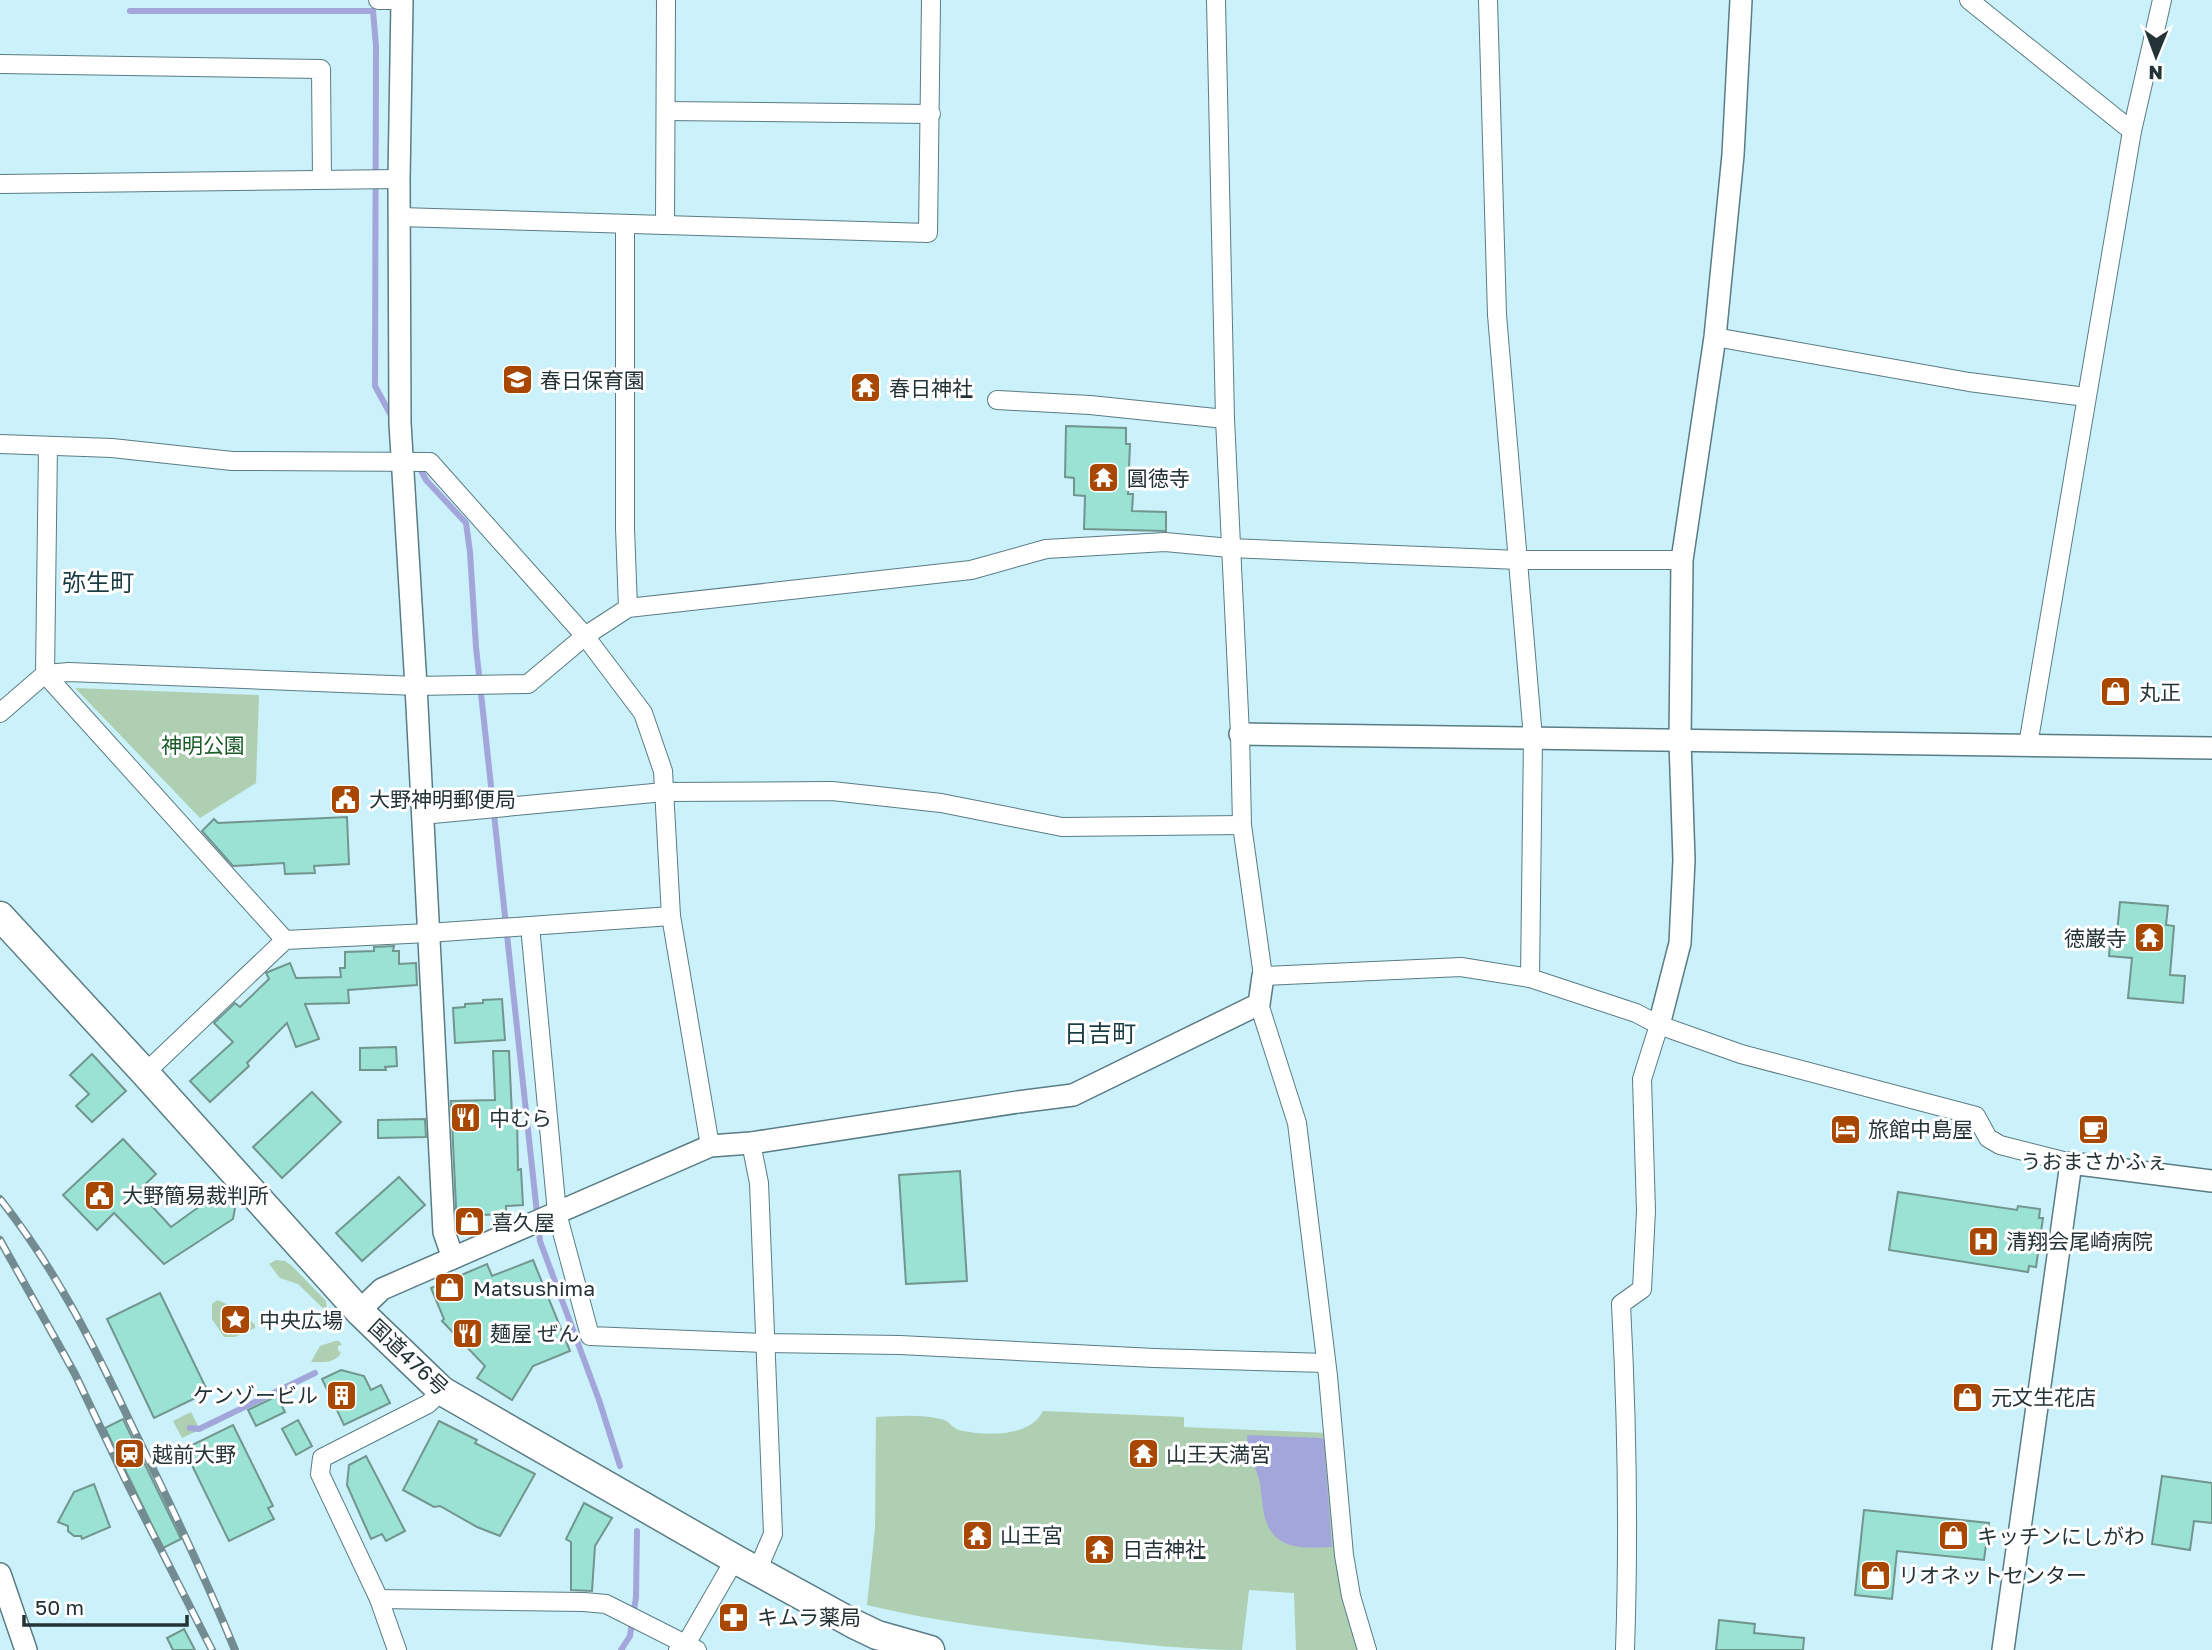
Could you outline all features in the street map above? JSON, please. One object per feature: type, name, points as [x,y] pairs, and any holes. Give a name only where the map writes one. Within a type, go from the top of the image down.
[{"type":"highway","name":"国道476号","points":[[0,916],[359,1311],[442,1391],[853,1624],[912,1648]]},
{"type":"street","points":[[378,0],[402,0],[399,179],[400,422],[444,1232],[453,1258]]},
{"type":"street","points":[[665,225],[666,0]]},
{"type":"street","points":[[400,217],[928,233],[931,0]]},
{"type":"street","points":[[1216,0],[1224,419],[1242,825],[1263,976],[1259,1004],[1297,1123],[1326,1363],[1343,1555],[1351,1596],[1367,1650]]},
{"type":"street","points":[[1488,0],[1497,315],[1532,738],[1530,978]]},
{"type":"street","points":[[1625,1650],[1626,1423],[1621,1304],[1642,1289],[1646,1212],[1642,1079],[1680,943],[1684,860],[1680,741],[1682,560],[1715,337],[1733,155],[1741,0]]},
{"type":"street","points":[[1969,0],[2132,131]]},
{"type":"street","points":[[2028,745],[2132,131],[2162,0]]},
{"type":"street","points":[[0,64],[321,69],[322,179]]},
{"type":"street","points":[[666,111],[931,114]]},
{"type":"street","points":[[0,184],[399,179]]},
{"type":"street","points":[[625,224],[625,528],[628,608]]},
{"type":"street","points":[[1715,337],[1969,382],[2085,397]]},
{"type":"street","points":[[997,400],[1090,405],[1224,419]]},
{"type":"street","points":[[0,444],[112,448],[232,461],[430,462],[584,636],[643,713],[663,771],[671,916],[710,1146]]},
{"type":"street","points":[[48,446],[45,674],[285,940]]},
{"type":"street","points":[[0,713],[45,674],[69,672],[416,685],[528,684],[584,636],[628,608],[971,570],[1046,549],[1165,542],[1230,548],[1519,560],[1682,560]]},
{"type":"street","points":[[1240,734],[2212,748]]},
{"type":"street","points":[[422,815],[664,792],[832,790],[941,803],[1062,827],[1242,825]]},
{"type":"street","points":[[145,1073],[285,940],[671,916]]},
{"type":"street","points":[[530,926],[553,1215],[590,1336],[900,1345],[1154,1358],[1326,1363]]},
{"type":"street","points":[[1263,976],[1461,967],[1530,978],[1636,1013],[1659,1025],[1741,1054],[1976,1116],[1988,1138],[2000,1145],[2071,1163],[2212,1181]]},
{"type":"street","points":[[359,1311],[382,1289],[710,1146],[751,1143],[1073,1096],[1259,1004]]},
{"type":"street","points":[[379,1599],[606,1604],[687,1648],[746,1565],[773,1534],[758,1183],[751,1143]]},
{"type":"street","points":[[2003,1650],[2071,1163]]},
{"type":"street","points":[[397,1650],[379,1599],[320,1474],[322,1458],[429,1404],[442,1391]]},
{"type":"street","points":[[0,1574],[26,1650]]},
{"type":"green space","name":"神明公園","points":[[75,688],[259,695],[256,783],[200,818]]},
{"type":"green space","points":[[276,1260],[285,1261],[292,1266],[326,1301],[327,1312],[298,1284],[280,1278],[269,1264]]},
{"type":"green space","points":[[217,1300],[242,1314],[255,1328],[235,1337],[224,1337],[212,1319],[212,1304]]},
{"type":"green space","points":[[335,1341],[342,1345],[338,1346],[341,1353],[338,1357],[328,1362],[311,1362],[320,1346]]},
{"type":"green space","points":[[1043,1411],[1184,1417],[1184,1427],[1328,1433],[1359,1650],[1296,1650],[1294,1593],[1249,1590],[1242,1650],[1166,1646],[1006,1629],[950,1622],[867,1605],[875,1528],[876,1417],[933,1417],[948,1422],[959,1430],[993,1434],[1028,1426],[1037,1420]]},
{"type":"green space","points":[[191,1412],[198,1426],[197,1431],[182,1438],[173,1421]]},
{"type":"water","points":[[1247,1435],[1324,1440],[1332,1547],[1293,1546],[1284,1543],[1271,1531],[1265,1517],[1260,1483]]},
{"type":"building","points":[[1066,426],[1126,428],[1126,444],[1130,444],[1128,494],[1133,494],[1132,511],[1166,512],[1166,531],[1084,529],[1085,496],[1074,495],[1074,478],[1065,477]]},
{"type":"building","points":[[347,817],[349,864],[314,866],[315,873],[285,874],[284,863],[233,866],[202,831],[214,819],[218,823]]},
{"type":"building","points":[[2120,902],[2168,906],[2166,925],[2174,926],[2170,975],[2185,976],[2183,1003],[2128,998],[2132,958],[2109,956],[2111,933],[2117,933]]},
{"type":"building","points":[[394,946],[393,951],[399,951],[399,964],[416,963],[417,985],[348,990],[349,1003],[305,1004],[319,1039],[296,1047],[287,1023],[247,1063],[249,1066],[210,1102],[190,1081],[233,1042],[214,1023],[235,1003],[240,1007],[269,979],[266,973],[290,963],[296,978],[341,977],[340,968],[345,968],[345,952],[374,951],[374,947]]},
{"type":"building","points":[[502,999],[505,1040],[455,1043],[453,1008],[483,1003],[483,1000]]},
{"type":"building","points":[[396,1047],[397,1066],[385,1067],[386,1070],[360,1070],[360,1048]]},
{"type":"building","points":[[493,1051],[509,1051],[512,1115],[517,1115],[518,1170],[521,1169],[523,1205],[506,1206],[506,1214],[480,1215],[481,1227],[466,1233],[457,1228],[451,1101],[495,1100]]},
{"type":"building","points":[[92,1054],[126,1091],[92,1122],[76,1106],[89,1094],[70,1075]]},
{"type":"building","points":[[312,1092],[341,1122],[282,1178],[253,1147]]},
{"type":"building","points":[[425,1119],[426,1137],[378,1138],[378,1120]]},
{"type":"building","points":[[123,1139],[156,1174],[138,1191],[171,1227],[221,1191],[235,1208],[233,1219],[164,1264],[114,1213],[97,1230],[63,1195]]},
{"type":"building","points":[[960,1171],[967,1281],[906,1284],[899,1175]]},
{"type":"building","points":[[399,1177],[425,1205],[362,1261],[336,1233]]},
{"type":"building","points":[[1898,1192],[2017,1210],[2018,1206],[2040,1209],[2039,1218],[2043,1218],[2036,1267],[2029,1266],[2028,1272],[1889,1250]]},
{"type":"building","points":[[533,1260],[570,1351],[533,1366],[512,1400],[477,1378],[485,1366],[442,1321],[444,1319],[431,1288],[487,1264],[492,1276]]},
{"type":"building","points":[[160,1293],[208,1392],[154,1418],[107,1319]]},
{"type":"building","points":[[341,1370],[364,1376],[371,1390],[381,1385],[390,1403],[344,1425],[322,1379]]},
{"type":"building","points":[[277,1396],[285,1412],[256,1426],[248,1410]]},
{"type":"building","points":[[123,1419],[181,1539],[163,1548],[105,1428]]},
{"type":"building","points":[[298,1420],[312,1446],[296,1455],[282,1429]]},
{"type":"building","points":[[439,1421],[535,1474],[500,1536],[403,1490]]},
{"type":"building","points":[[233,1425],[273,1506],[268,1508],[274,1519],[229,1541],[184,1449]]},
{"type":"building","points":[[366,1456],[405,1531],[386,1541],[382,1534],[371,1539],[347,1485],[349,1465]]},
{"type":"building","points":[[2162,1476],[2212,1483],[2212,1523],[2194,1521],[2190,1550],[2152,1544]]},
{"type":"building","points":[[94,1484],[110,1527],[82,1539],[81,1536],[74,1536],[68,1531],[68,1526],[58,1522],[74,1492]]},
{"type":"building","points":[[584,1503],[612,1518],[595,1546],[592,1591],[571,1590],[571,1542],[566,1539]]},
{"type":"building","points":[[1864,1510],[1989,1523],[1984,1560],[1897,1551],[1892,1599],[1855,1595]]},
{"type":"building","points":[[1719,1620],[1755,1624],[1754,1633],[1804,1638],[1803,1650],[1716,1650]]},
{"type":"building","points":[[184,1629],[195,1650],[173,1650],[167,1638]]},
{"type":"waterway","points":[[130,11],[373,11],[376,46],[375,386],[393,419]]},
{"type":"waterway","points":[[418,465],[426,480],[466,523],[476,647],[540,1241],[599,1400],[620,1466]]},
{"type":"waterway","points":[[190,1428],[199,1429],[315,1373]]},
{"type":"waterway","points":[[621,1650],[630,1636],[636,1597],[637,1531]]},
{"type":"railway","points":[[0,1199],[57,1281],[89,1339],[173,1511],[235,1650]]},
{"type":"railway","points":[[0,1240],[75,1374],[212,1650]]},
{"type":"place","name":"春日保育園","points":[[517,380]]},
{"type":"place","name":"春日神社","points":[[866,388]]},
{"type":"place","name":"圓徳寺","points":[[1104,478]]},
{"type":"place","name":"丸正","points":[[2116,692]]},
{"type":"place","name":"大野神明郵便局","points":[[346,799]]},
{"type":"place","name":"徳巌寺","points":[[2150,938]]},
{"type":"place","name":"中むら","points":[[466,1118]]},
{"type":"place","name":"旅館中島屋","points":[[1845,1129]]},
{"type":"place","name":"うおまさかふぇ","points":[[2094,1129]]},
{"type":"place","name":"大野簡易裁判所","points":[[99,1195]]},
{"type":"place","name":"喜久屋","points":[[469,1222]]},
{"type":"place","name":"清翔会尾崎病院","points":[[1983,1241]]},
{"type":"place","name":"Matsushima","points":[[450,1288]]},
{"type":"place","name":"中央広場","points":[[236,1320]]},
{"type":"place","name":"麺屋 ぜん","points":[[467,1333]]},
{"type":"place","name":"ケンゾービル","points":[[341,1395]]},
{"type":"place","name":"元文生花店","points":[[1968,1397]]},
{"type":"place","name":"越前大野","points":[[129,1454]]},
{"type":"place","name":"山王天満宮","points":[[1143,1454]]},
{"type":"place","name":"山王宮","points":[[977,1535]]},
{"type":"place","name":"キッチンにしがわ","points":[[1954,1536]]},
{"type":"place","name":"日吉神社","points":[[1099,1549]]},
{"type":"place","name":"リオネットセンター","points":[[1875,1575]]},
{"type":"place","name":"キムラ薬局","points":[[734,1617]]},
{"type":"district","name":"弥生町","points":[[98,581]]},
{"type":"district","name":"日吉町","points":[[1100,1032]]}]
